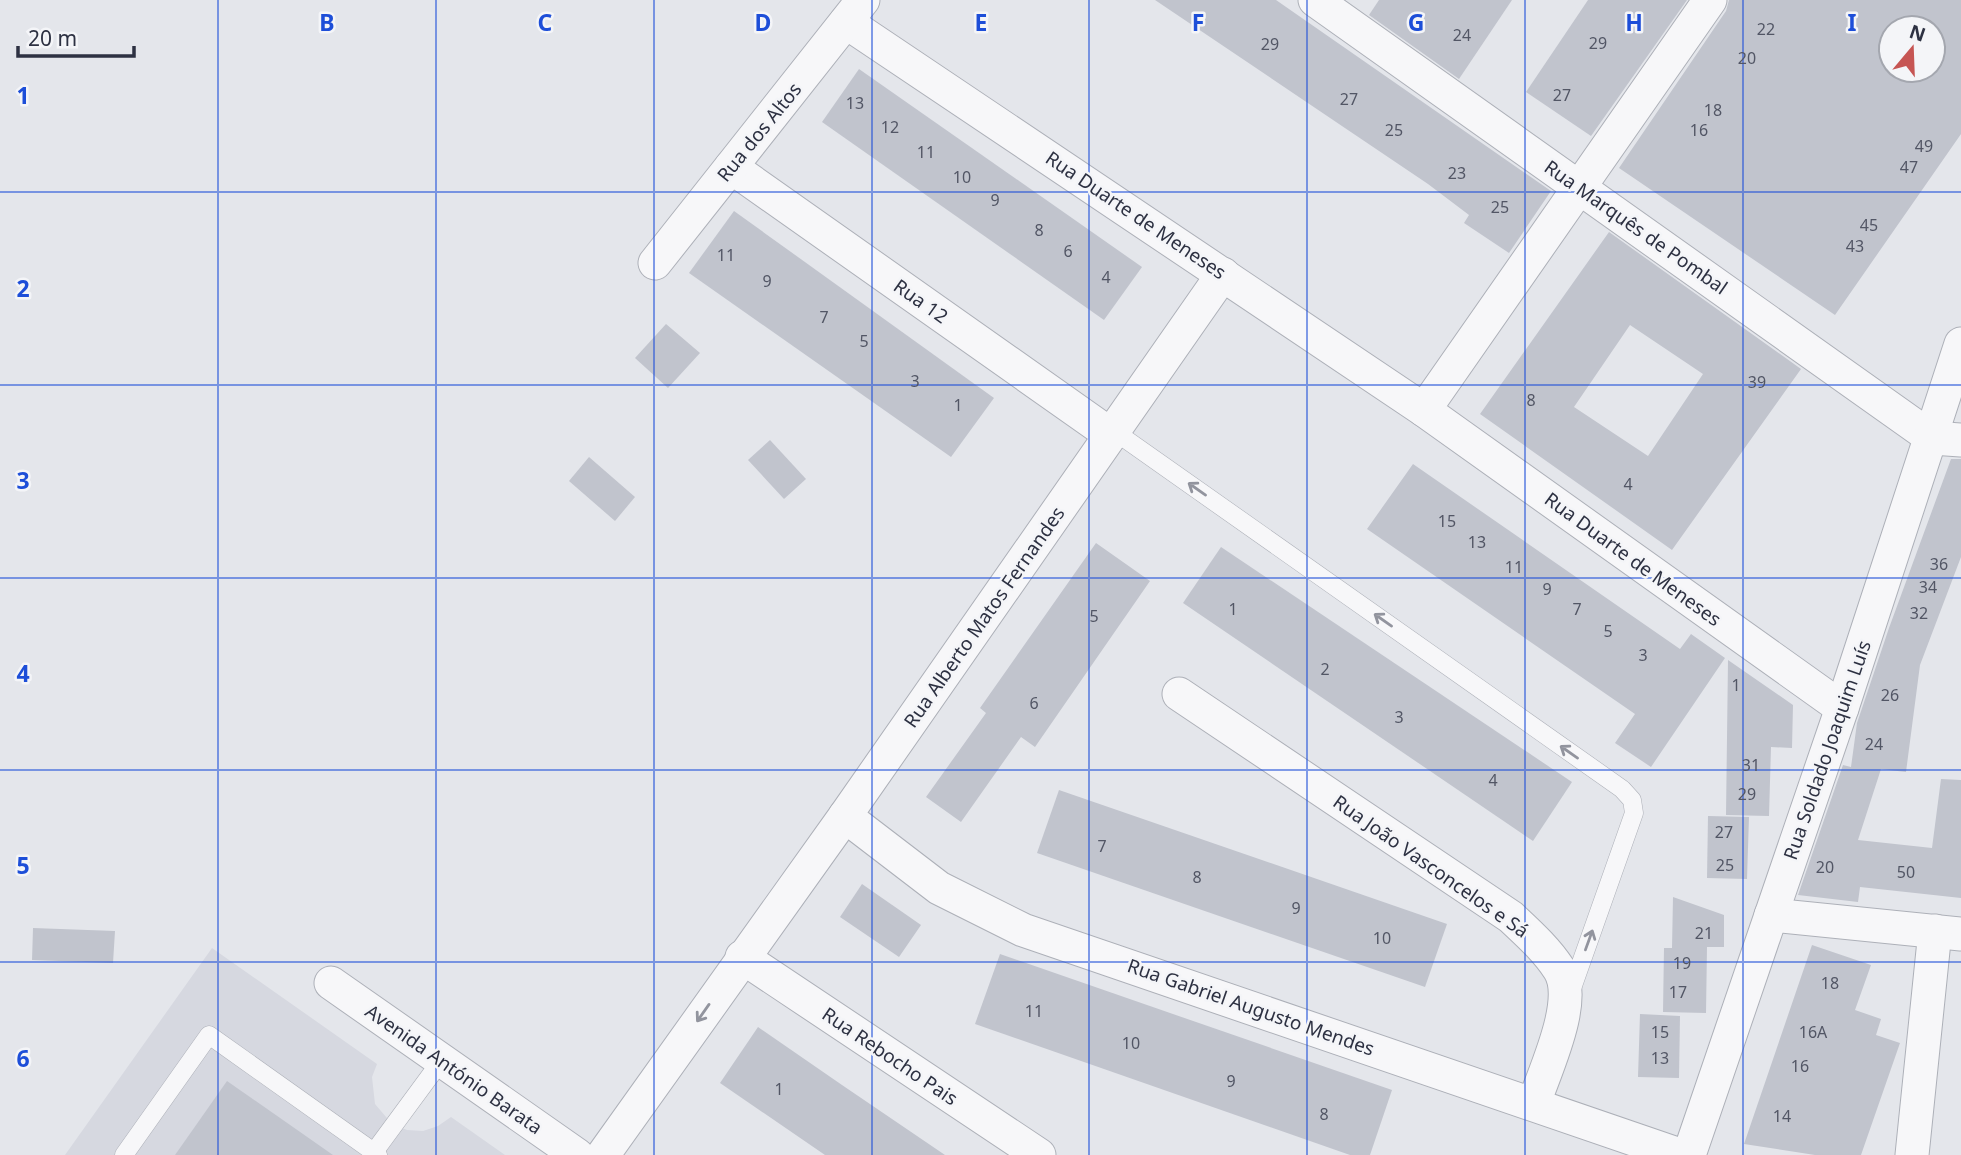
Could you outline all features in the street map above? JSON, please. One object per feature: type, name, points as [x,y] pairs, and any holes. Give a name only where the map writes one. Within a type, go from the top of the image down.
[{"type":"street","name":"Rua Marquês de Pombal","points":[[1315,0],[1580,187],[1947,439]]},
{"type":"street","points":[[1424,410],[1710,0]]},
{"type":"street","name":"Rua dos Altos","points":[[654,263],[855,11]]},
{"type":"street","name":"Rua Duarte de Meneses","points":[[855,11],[1223,274],[1424,410],[1842,708]]},
{"type":"street","name":"Rua 12","points":[[731,167],[1113,433]]},
{"type":"street","name":"Rua Alberto Matos Fernandes","points":[[603,1155],[845,816],[1223,274]]},
{"type":"street","name":"Rua Soldado Joaquim Luís","points":[[1689,1155],[1842,708],[1947,439],[1961,344]]},
{"type":"street","name":"Rua João Vasconcelos e Sá","points":[[1179,694],[1511,917],[1539,943],[1561,971],[1566,1004],[1534,1103]]},
{"type":"street","name":"Rua Gabriel Augusto Mendes","points":[[845,816],[939,888],[1023,930],[1680,1155]]},
{"type":"street","points":[[1771,915],[1948,932],[1912,1155]]},
{"type":"street","name":"Rua Rebocho Pais","points":[[742,957],[1039,1155]]},
{"type":"street","name":"Avenida António Barata","points":[[331,984],[577,1155]]},
{"type":"lane","points":[[1113,433],[1622,789],[1632,800],[1634,813],[1566,1004]]},
{"type":"lane","points":[[124,1155],[209,1035],[376,1154],[441,1060]]},
{"type":"shaded area","points":[[212,948],[377,1064],[372,1077],[375,1104],[392,1124],[407,1130],[423,1131],[438,1126],[451,1117],[505,1155],[65,1155]]},
{"type":"building","points":[[1155,0],[1276,0],[1551,191],[1509,253],[1464,223],[1469,215],[1428,184]]},
{"type":"building","points":[[1379,0],[1512,0],[1459,79],[1369,15]]},
{"type":"building","points":[[1588,0],[1687,0],[1591,136],[1526,92]]},
{"type":"building","points":[[1729,0],[1961,0],[1961,134],[1835,315],[1619,168],[1726,11]]},
{"type":"building","points":[[859,69],[1142,267],[1104,320],[822,122]]},
{"type":"building","points":[[734,211],[994,398],[951,457],[689,273]]},
{"type":"building","points":[[1609,232],[1801,369],[1672,550],[1480,414]],"holes":[[[1630,325],[1703,374],[1648,456],[1574,407]]]},
{"type":"building","points":[[666,324],[700,353],[668,388],[635,358]]},
{"type":"building","points":[[770,440],[806,479],[784,499],[748,460]]},
{"type":"building","points":[[589,457],[635,497],[615,521],[569,481]]},
{"type":"building","points":[[1951,459],[1961,459],[1961,557],[1920,665],[1906,772],[1881,769],[1858,840],[1932,848],[1941,779],[1961,780],[1961,898],[1860,887],[1858,902],[1798,895],[1843,765],[1851,767],[1857,723]]},
{"type":"building","points":[[1413,464],[1680,649],[1691,634],[1725,658],[1651,767],[1615,743],[1635,714],[1367,529]]},
{"type":"building","points":[[1096,543],[1150,581],[1035,747],[1021,737],[961,822],[926,797],[986,713],[980,708]]},
{"type":"building","points":[[1221,547],[1572,782],[1533,841],[1183,603]]},
{"type":"building","points":[[1728,660],[1793,705],[1792,748],[1771,747],[1769,816],[1726,815]]},
{"type":"building","points":[[1059,790],[1447,924],[1425,987],[1037,853]]},
{"type":"building","points":[[1708,816],[1749,817],[1747,879],[1707,878]]},
{"type":"building","points":[[862,884],[921,925],[899,957],[840,917]]},
{"type":"building","points":[[1673,897],[1724,915],[1724,947],[1707,947],[1706,1013],[1663,1012],[1664,948],[1672,948]]},
{"type":"building","points":[[33,928],[115,931],[113,963],[32,960]]},
{"type":"building","points":[[1812,945],[1871,965],[1855,1010],[1881,1019],[1876,1035],[1900,1043],[1861,1155],[1815,1155],[1744,1144]]},
{"type":"building","points":[[1000,954],[1392,1090],[1370,1155],[1350,1155],[975,1024]]},
{"type":"building","points":[[1640,1014],[1680,1016],[1679,1078],[1638,1077]]},
{"type":"building","points":[[758,1027],[945,1155],[825,1155],[720,1083]]},
{"type":"building","points":[[227,1081],[333,1155],[175,1155]]}]
